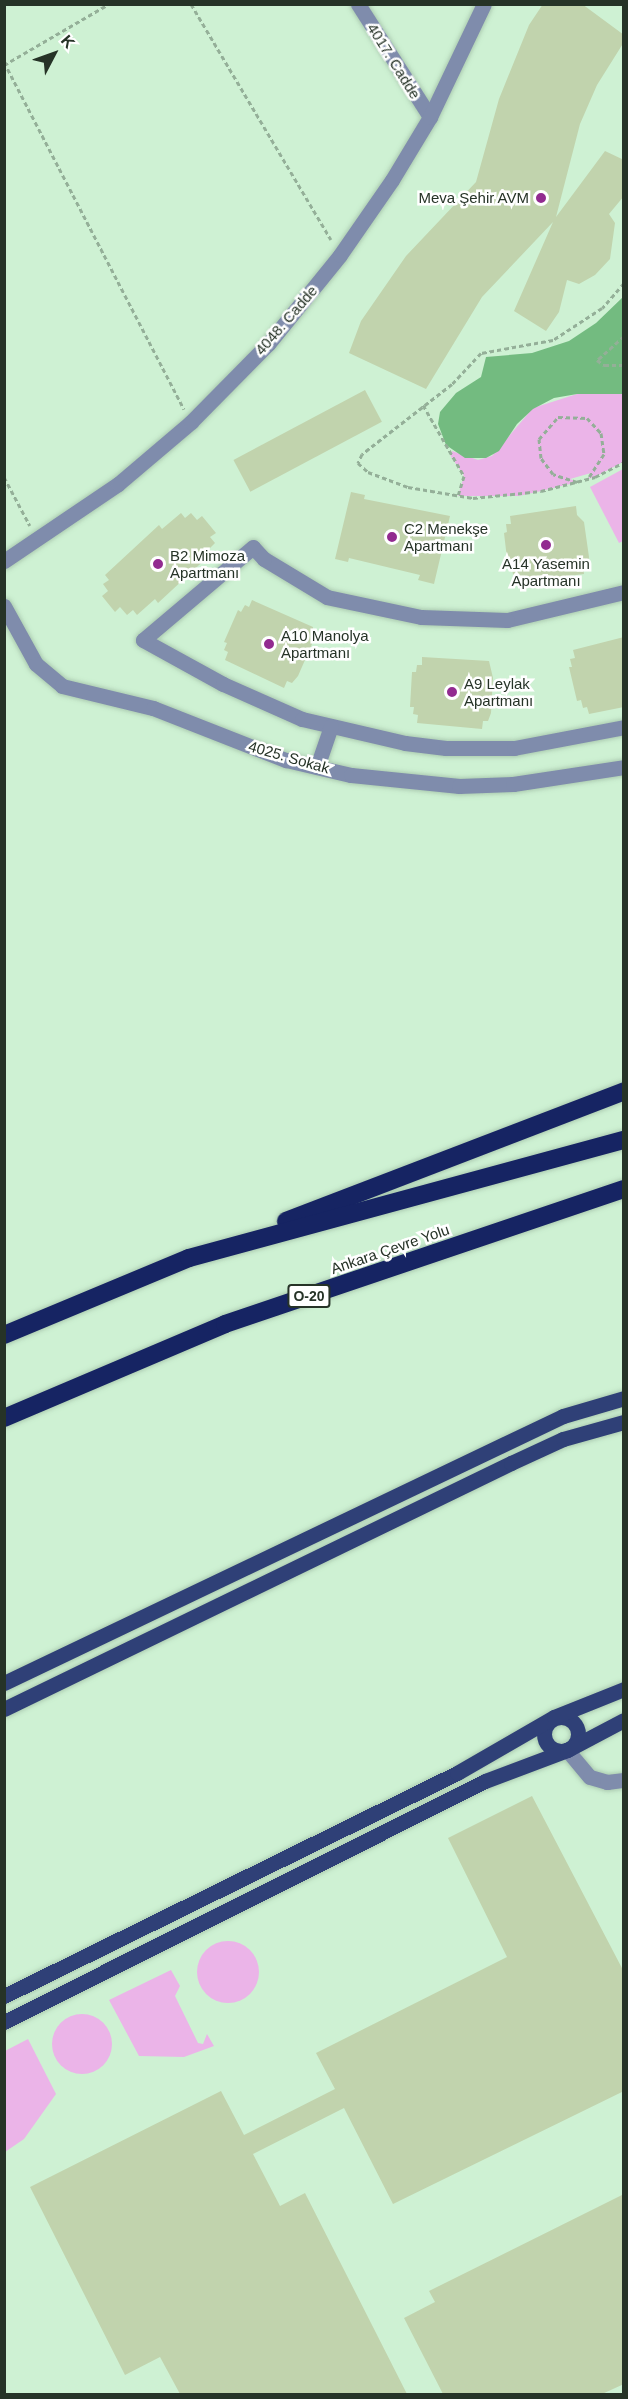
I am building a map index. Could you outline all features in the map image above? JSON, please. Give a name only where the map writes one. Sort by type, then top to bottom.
[{"type":"highway","points":[[4,1335],[189,1258],[624,1091]]},
{"type":"highway","points":[[189,1258],[624,1140]]},
{"type":"highway","name":"Ankara Çevre Yolu","points":[[4,1418],[225,1324],[622,1190]]},
{"type":"main road","points":[[4,1683],[563,1416],[624,1398]]},
{"type":"main road","points":[[4,1709],[563,1439],[624,1422]]},
{"type":"main road","points":[[4,1996],[457,1773],[554,1718],[624,1689]]},
{"type":"main road","points":[[554,1718],[570,1719],[577,1727],[578,1738],[567,1750],[557,1751],[544,1740],[546,1724],[554,1718]]},
{"type":"main road","points":[[4,2022],[485,1781],[567,1750],[624,1720]]},
{"type":"street","name":"4017. Cadde","points":[[358,4],[430,117]]},
{"type":"street","name":"4048. Cadde","points":[[4,561],[35,538],[44,538],[118,484],[191,422],[268,344],[340,255],[430,117],[484,4]]},
{"type":"street","points":[[624,592],[507,621],[421,616],[327,597],[264,559],[253,547],[143,640],[223,684],[302,719],[436,747],[514,748],[624,728]]},
{"type":"street","name":"4025. Sokak","points":[[4,606],[36,664],[62,686],[153,708],[286,760],[362,776],[459,786],[513,784],[624,767]]},
{"type":"street","points":[[317,767],[331,726]]},
{"type":"street","points":[[567,1750],[590,1777],[607,1782],[623,1779]]},
{"type":"path","points":[[109,4],[5,63],[191,422]]},
{"type":"path","points":[[191,4],[340,255]]},
{"type":"path","points":[[624,283],[602,308],[553,340],[481,353],[452,384],[362,454],[358,463],[387,480],[458,496],[519,496],[588,479],[624,462]]},
{"type":"path","points":[[624,336],[597,360],[604,365],[624,365]]},
{"type":"path","points":[[423,405],[464,476],[458,496]]},
{"type":"path","points":[[578,482],[553,474],[541,458],[539,439],[558,417],[567,414],[587,418],[601,433],[604,454],[588,479]]},
{"type":"path","points":[[4,477],[35,538]]},
{"type":"shaded area","points":[[623,297],[623,394],[577,394],[554,398],[533,409],[517,424],[499,451],[486,458],[465,458],[446,445],[438,424],[440,412],[456,393],[481,377],[486,357],[532,353],[569,341],[596,323]]},
{"type":"shaded area","points":[[577,394],[623,394],[623,462],[595,477],[588,479],[591,473],[570,479],[578,482],[519,496],[458,496],[464,476],[450,455],[452,451],[478,460],[492,456],[533,408]]},
{"type":"shaded area","points":[[623,469],[623,541],[619,543],[590,487]]},
{"type":"shaded area","points":[[222,1941],[234,1941],[250,1950],[257,1960],[259,1972],[257,1984],[250,1994],[234,2003],[222,2003],[211,1998],[202,1989],[197,1978],[197,1966],[202,1955],[211,1946]]},
{"type":"shaded area","points":[[171,1970],[180,1986],[175,1996],[198,2043],[203,2044],[207,2034],[214,2046],[184,2057],[139,2056],[109,2000]]},
{"type":"shaded area","points":[[82,2014],[99,2019],[107,2027],[112,2044],[107,2061],[99,2069],[82,2074],[65,2069],[57,2061],[52,2044],[57,2027],[65,2019]]},
{"type":"shaded area","points":[[28,2039],[56,2094],[24,2139],[5,2152],[5,2051]]},
{"type":"building","name":"Meva Şehir AVM","points":[[543,4],[582,4],[624,35],[624,42],[597,85],[580,124],[556,217],[605,151],[624,160],[624,196],[609,214],[615,223],[610,259],[595,275],[579,284],[567,280],[559,312],[546,331],[514,311],[553,222],[482,297],[426,389],[349,353],[361,321],[406,256],[476,182],[499,99],[529,25]]},
{"type":"building","points":[[365,390],[382,422],[250,492],[233,460]]},
{"type":"building","name":"C2 Menekşe Apartmanı","points":[[351,492],[365,495],[364,499],[450,516],[434,584],[418,580],[420,575],[349,558],[348,562],[335,559]]},
{"type":"building","name":"A14 Yasemin Apartmanı","points":[[576,506],[577,515],[584,522],[589,557],[588,566],[583,566],[584,574],[519,582],[518,574],[513,575],[512,567],[508,567],[504,533],[507,532],[506,524],[511,524],[510,516]]},
{"type":"building","name":"B2 Mimoza Apartmanı","points":[[181,513],[185,518],[191,513],[197,520],[202,516],[216,533],[210,537],[215,543],[209,549],[212,553],[158,603],[155,599],[137,615],[133,610],[127,615],[120,607],[115,612],[102,596],[108,591],[103,584],[109,580],[105,575],[159,525],[162,529]]},
{"type":"building","name":"A10 Manolya Apartmanı","points":[[252,600],[313,627],[312,644],[298,676],[292,683],[287,681],[284,688],[225,660],[228,652],[224,650],[227,643],[224,642],[238,610],[241,612],[245,605],[249,607]]},
{"type":"building","points":[[624,637],[624,707],[589,714],[587,707],[583,708],[581,700],[577,701],[569,667],[572,667],[570,659],[575,658],[573,650]]},
{"type":"building","name":"A9 Leylak Apartmanı","points":[[422,657],[489,661],[493,678],[491,713],[488,721],[483,721],[482,729],[417,723],[418,715],[413,714],[414,707],[410,707],[412,672],[416,672],[417,665],[422,665]]},
{"type":"building","points":[[532,1796],[624,1972],[624,2091],[393,2204],[344,2108],[253,2154],[280,2206],[305,2193],[407,2394],[180,2394],[160,2357],[125,2375],[30,2187],[221,2091],[244,2135],[335,2089],[316,2053],[507,1957],[448,1838]]},
{"type":"building","points":[[624,2194],[624,2384],[602,2394],[443,2394],[404,2318],[435,2302],[429,2291]]},
{"type":"place","name":"Meva Şehir AVM","points":[[541,198]]},
{"type":"place","name":"C2 Menekşe Apartmanı","points":[[392,537]]},
{"type":"place","name":"A14 Yasemin Apartmanı","points":[[546,545]]},
{"type":"place","name":"B2 Mimoza Apartmanı","points":[[158,564]]},
{"type":"place","name":"A10 Manolya Apartmanı","points":[[269,644]]},
{"type":"place","name":"A9 Leylak Apartmanı","points":[[452,692]]}]
